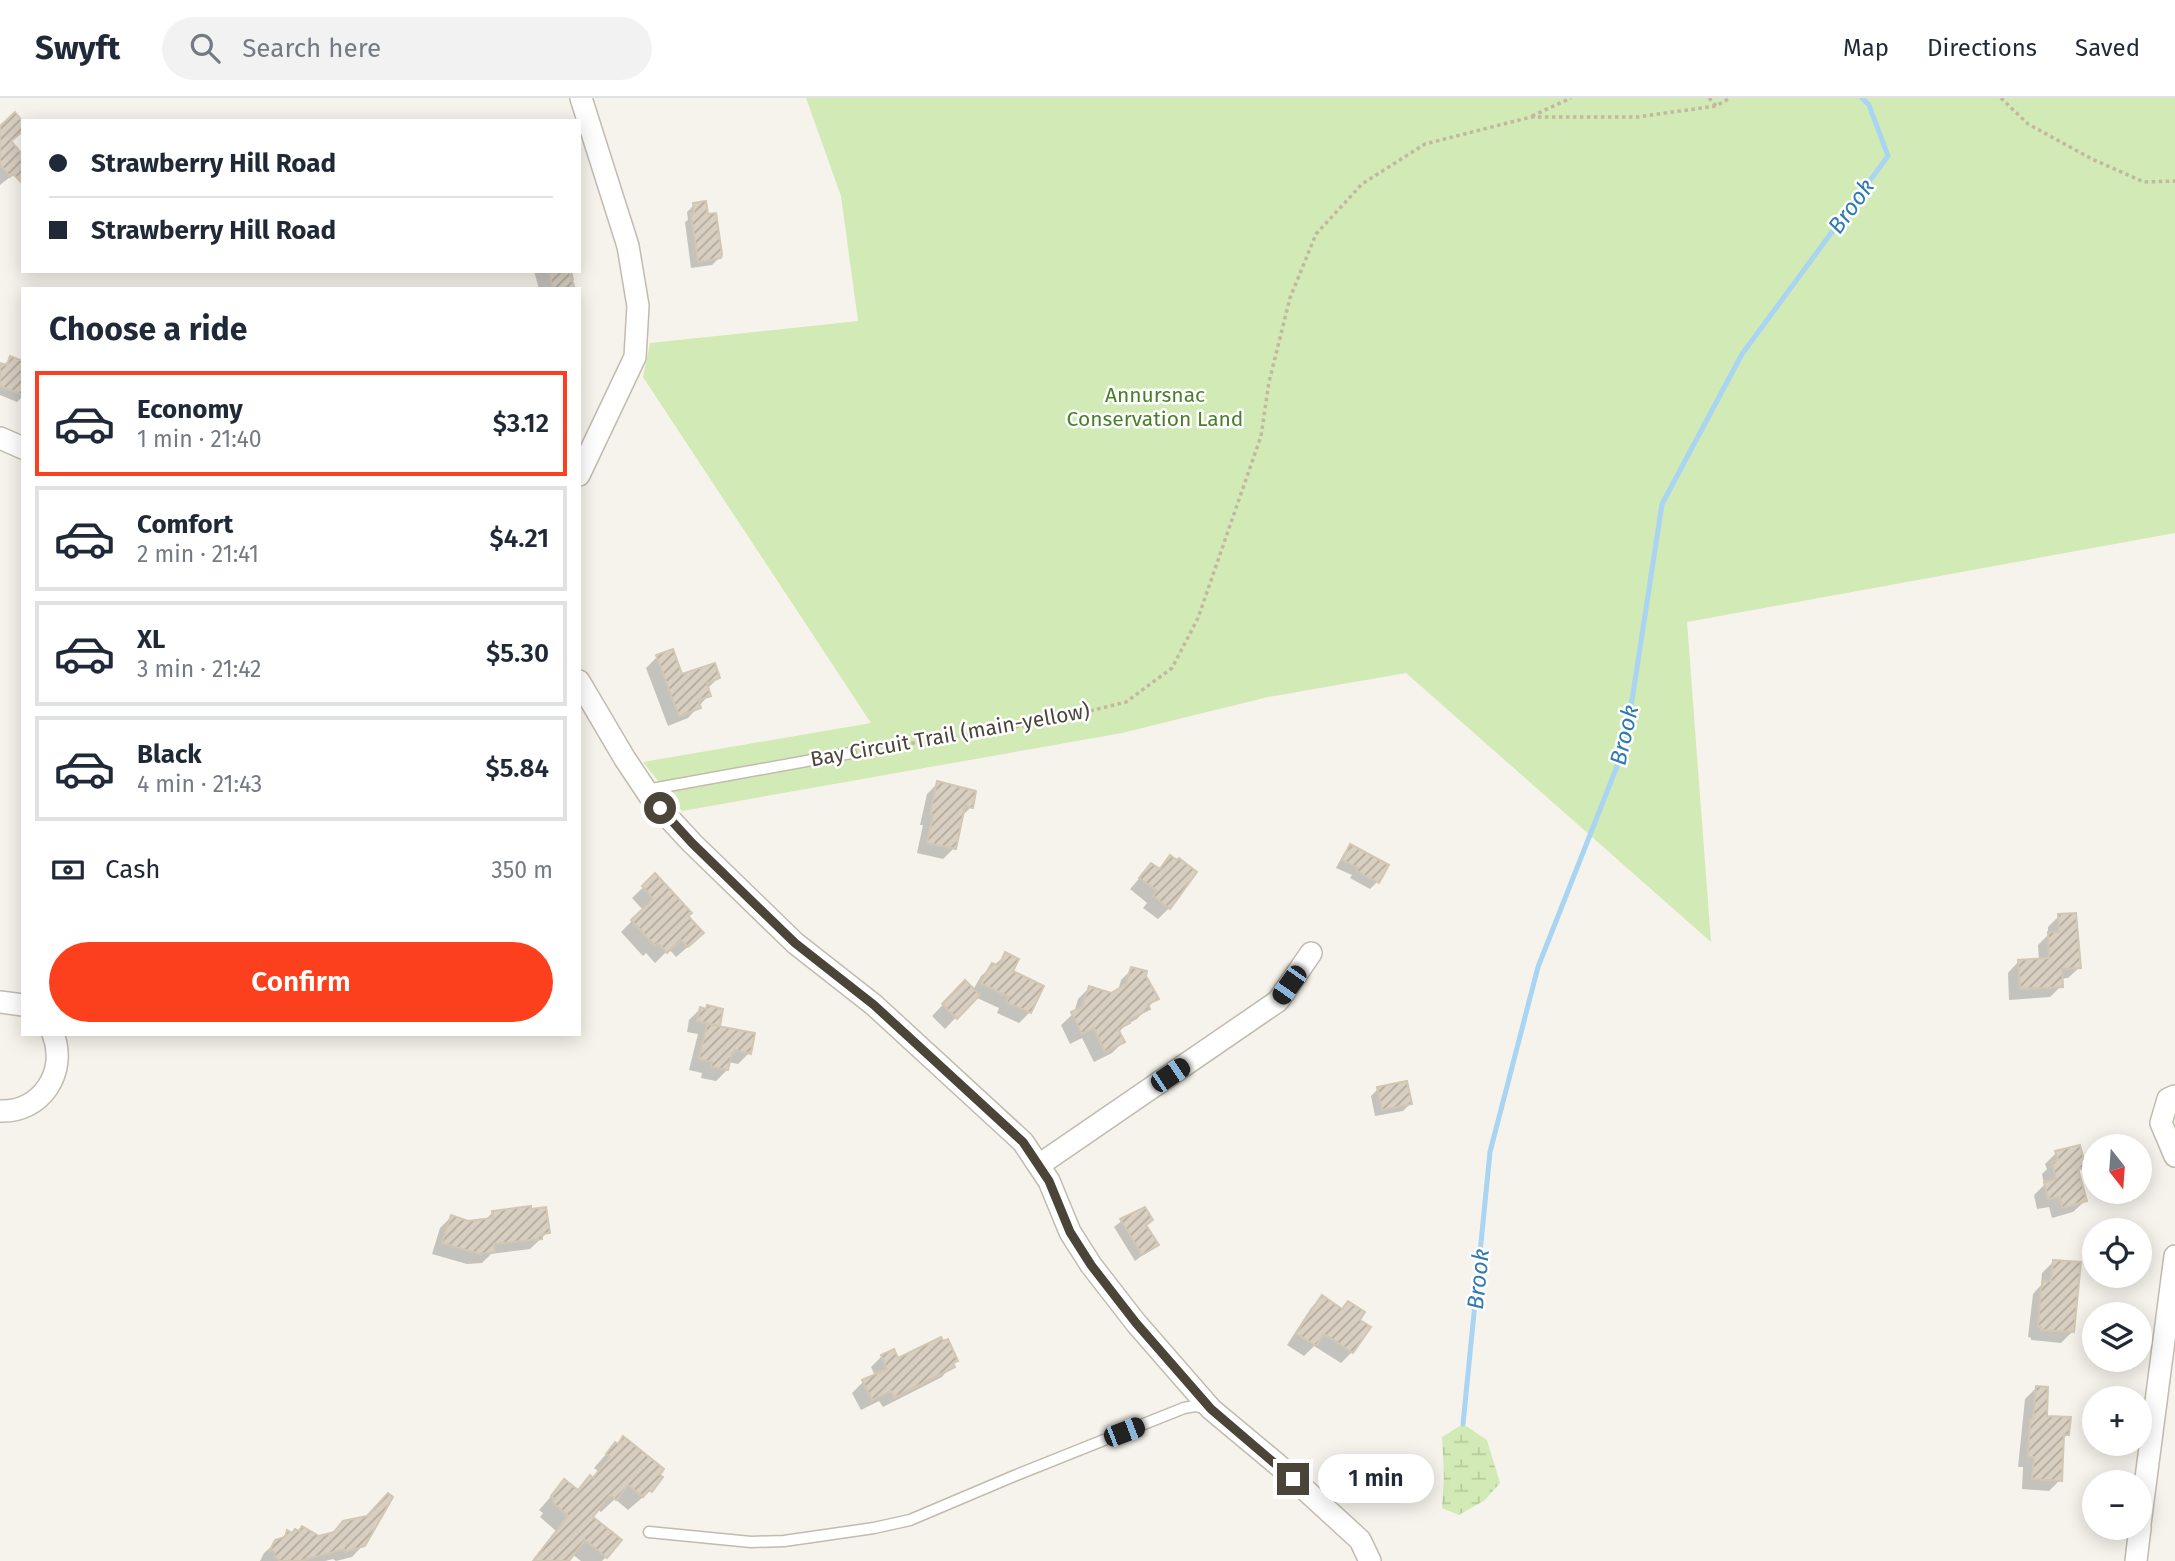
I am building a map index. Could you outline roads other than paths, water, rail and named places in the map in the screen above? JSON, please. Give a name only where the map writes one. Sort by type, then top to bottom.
[{"type":"street","points":[[581,98],[628,246],[638,306],[635,357],[581,471]]},
{"type":"street","points":[[0,438],[21,447]]},
{"type":"street","points":[[581,684],[625,760],[646,790],[692,843],[795,943],[874,1005],[1023,1142],[1049,1181],[1070,1232],[1091,1265],[1136,1323],[1211,1409],[1277,1464],[1360,1540],[1370,1561]]},
{"type":"street","points":[[1039,1165],[1278,1001],[1311,953]]},
{"type":"street","points":[[0,1002],[21,1005]]},
{"type":"street","points":[[0,1111],[27,1106],[49,1086],[57,1068],[58,1058],[53,1036]]},
{"type":"street","points":[[2175,1096],[2168,1100],[2161,1123],[2171,1152],[2175,1156]]},
{"type":"street","points":[[2147,1470],[2175,1256]]},
{"type":"street","points":[[2136,1561],[2138,1540]]},
{"type":"lane","name":"Bay Circuit Trail (main-yellow)","points":[[646,790],[851,752]]},
{"type":"lane","points":[[649,1532],[751,1542],[785,1541],[910,1521],[1184,1408],[1195,1406],[1211,1409]]},
{"type":"waterway","name":"Brook","points":[[1463,1424],[1490,1152],[1538,967],[1625,746],[1662,504],[1742,354],[1888,156],[1869,105],[1862,98]]},
{"type":"park label","name":"Annursnac Conservation Land","points":[[1155,407]]}]
